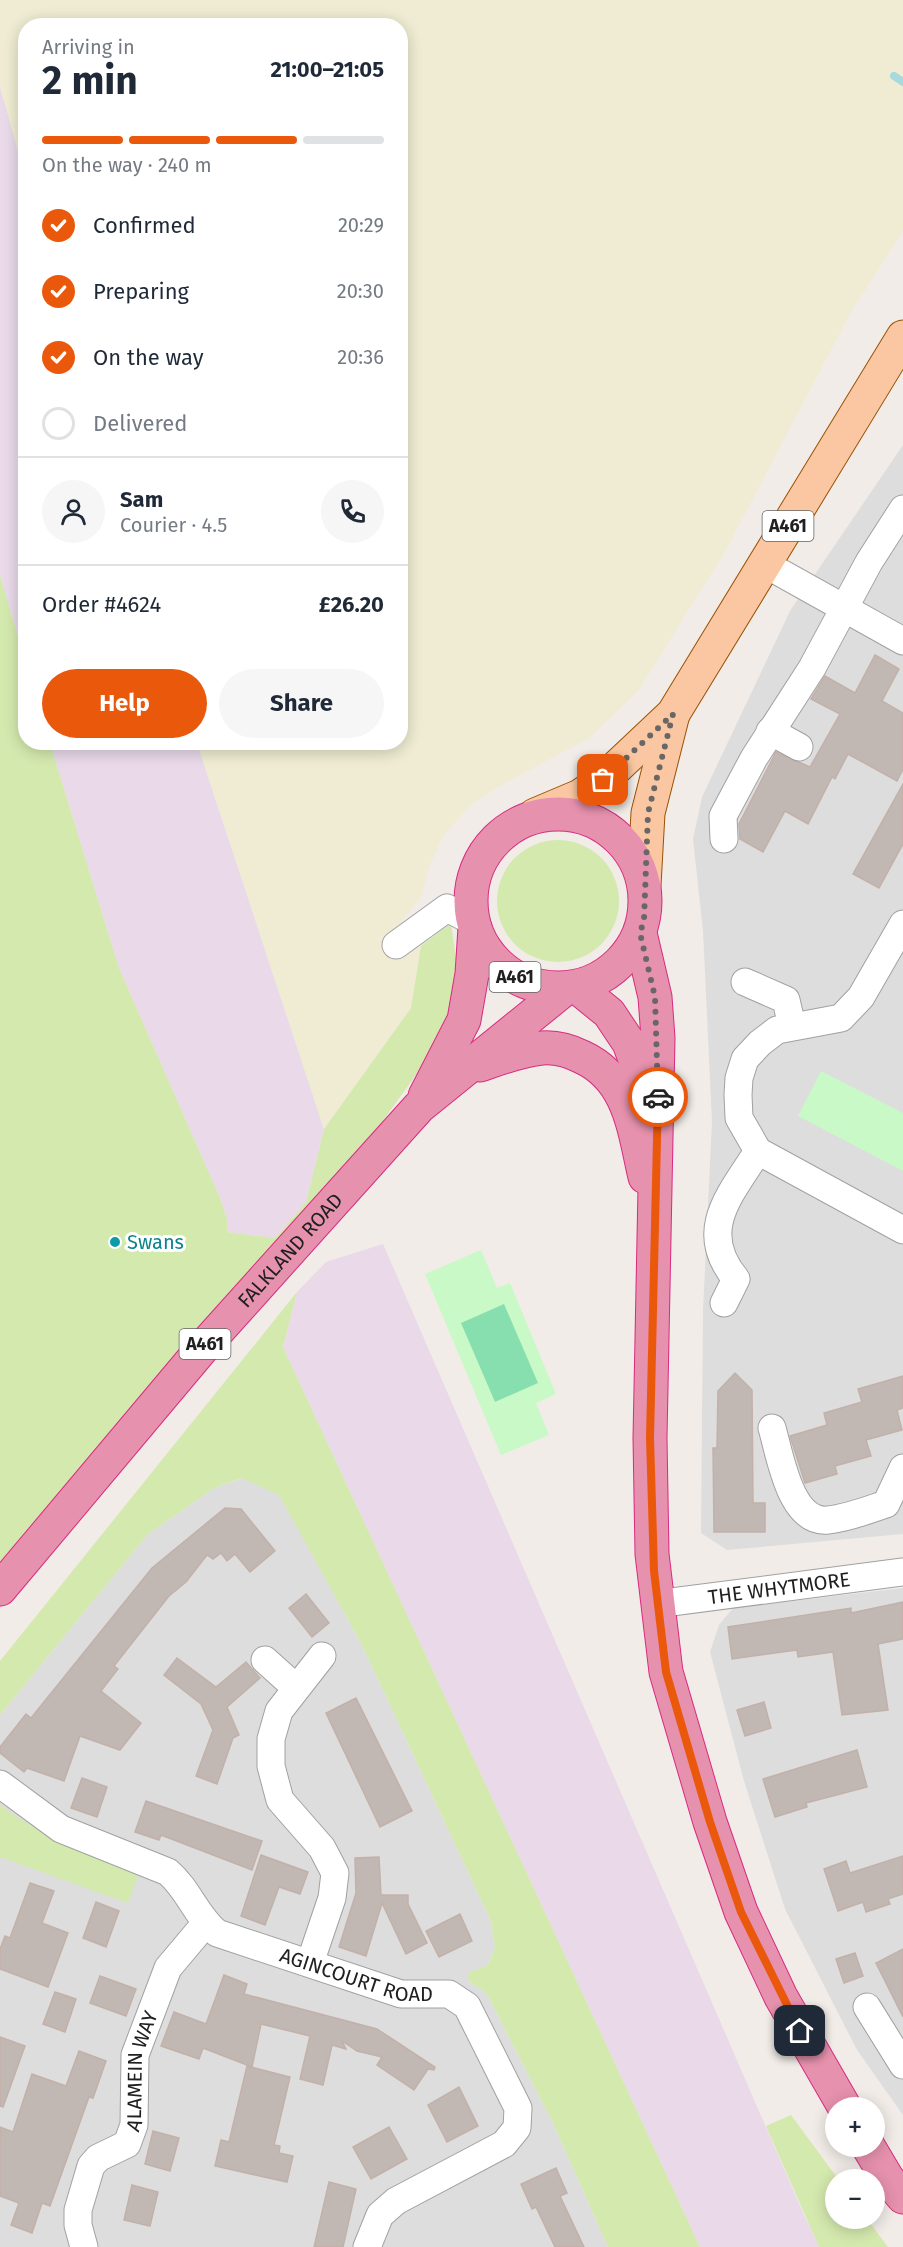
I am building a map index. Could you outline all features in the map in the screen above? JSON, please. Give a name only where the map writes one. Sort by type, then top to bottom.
[{"type":"highway","name":"A461","points":[[536,815],[578,815],[609,829],[630,850],[644,885],[644,920],[640,933],[625,958],[604,976],[572,987],[539,987],[510,975],[483,947],[474,924],[470,902],[472,879],[479,861],[495,839],[506,830],[536,815]]},
{"type":"highway","name":"FALKLAND ROAD","points":[[419,1107],[464,1020],[472,974],[474,924]]},
{"type":"highway","name":"A461","points":[[640,933],[655,997],[658,1121],[650,1438],[656,1604],[666,1672],[710,1822],[741,1912],[782,1997],[838,2097]]},
{"type":"highway","name":"A461","points":[[572,987],[609,1013],[629,1042],[658,1121]]},
{"type":"highway","name":"FALKLAND ROAD","points":[[0,1589],[195,1356],[419,1107],[572,987]]},
{"type":"highway","points":[[464,1070],[520,1052],[544,1048],[570,1051],[594,1062],[608,1073],[623,1097],[632,1122],[656,1226]]},
{"type":"highway","points":[[875,2157],[887,2178],[903,2197]]},
{"type":"main road","name":"A461","points":[[536,815],[580,796],[603,780],[673,714],[903,337]]},
{"type":"main road","name":"A461","points":[[644,885],[648,813],[673,714]]},
{"type":"street","points":[[724,839],[723,816],[754,758],[812,668],[903,509]]},
{"type":"street","points":[[765,564],[903,641]]},
{"type":"street","points":[[770,731],[799,747]]},
{"type":"street","points":[[396,945],[447,908],[474,924]]},
{"type":"street","points":[[903,924],[861,998],[841,1018],[814,1025],[792,1026],[777,1030],[745,1059],[739,1078],[739,1118],[758,1151],[903,1230]]},
{"type":"street","points":[[745,982],[786,1000],[792,1026]]},
{"type":"street","points":[[724,1303],[736,1279],[722,1262],[716,1244],[719,1220],[733,1190],[758,1151]]},
{"type":"street","points":[[772,1428],[794,1501],[808,1516],[825,1521],[886,1504],[903,1468]]},
{"type":"street","name":"THE WHYTMORE","points":[[656,1604],[903,1572]]},
{"type":"street","points":[[310,1963],[332,1898],[334,1873],[322,1848],[280,1800],[271,1766],[271,1739],[279,1711],[295,1687],[322,1656]]},
{"type":"street","points":[[265,1660],[295,1687]]},
{"type":"street","points":[[0,1784],[61,1829],[168,1872],[182,1884],[205,1924]]},
{"type":"street","name":"AGINCOURT ROAD","points":[[205,1924],[217,1932],[402,1994],[449,1994],[467,2006],[518,2108],[517,2128],[504,2144],[396,2201],[380,2214],[367,2247]]},
{"type":"street","name":"ALAMEIN WAY","points":[[84,2247],[78,2225],[78,2210],[91,2166],[98,2158],[127,2144],[134,2125],[135,2055],[168,1968],[205,1924]]},
{"type":"street","points":[[867,2007],[903,2065]]},
{"type":"shaded area","points":[[0,0],[903,0],[903,231],[851,312],[726,550],[639,690],[589,738],[498,787],[472,804],[443,836],[429,867],[421,897],[387,939],[401,957],[421,946],[411,1008],[324,1129],[199,750],[408,750],[408,18],[18,18],[18,151],[0,87]]},
{"type":"shaded area","points":[[0,87],[18,149],[18,637],[0,575]]},
{"type":"shaded area","points":[[903,445],[903,1534],[727,1550],[701,1533],[703,1311],[712,1122],[703,931],[693,839],[702,797],[790,611]]},
{"type":"shaded area","points":[[52,750],[199,750],[324,1129],[306,1202],[275,1238],[227,1232],[227,1219],[220,1198],[119,968]]},
{"type":"shaded area","points":[[383,1244],[819,2247],[700,2247],[283,1347],[297,1292],[326,1262]]},
{"type":"shaded area","points":[[243,1478],[279,1494],[362,1645],[491,1921],[495,1947],[488,1965],[469,1973],[469,1982],[486,1992],[553,2123],[608,2247],[0,2247],[0,1715],[147,1535],[214,1488]]},
{"type":"shaded area","points":[[903,1588],[903,2115],[857,2050],[785,1909],[744,1781],[710,1652],[719,1625],[733,1608]]},
{"type":"green space","points":[[0,575],[18,637],[18,750],[52,750],[119,968],[220,1198],[227,1219],[227,1232],[275,1238],[306,1202],[324,1129],[411,1008],[421,946],[451,923],[456,960],[456,999],[445,1031],[374,1133],[0,1566]]},
{"type":"green space","points":[[558,840],[581,845],[592,850],[601,858],[609,867],[614,878],[619,901],[614,924],[609,935],[601,944],[592,952],[581,957],[558,962],[535,957],[524,952],[515,944],[507,935],[502,924],[497,901],[502,878],[507,867],[515,858],[524,850],[535,845]]},
{"type":"green space","points":[[821,1071],[903,1113],[903,1171],[798,1116]]},
{"type":"green space","points":[[481,1250],[497,1288],[510,1283],[556,1394],[536,1403],[549,1435],[501,1455],[425,1274]]},
{"type":"green space","points":[[297,1292],[283,1347],[700,2247],[608,2247],[553,2123],[486,1992],[469,1982],[468,1973],[488,1965],[495,1947],[491,1921],[362,1645],[279,1495],[242,1478],[214,1488],[147,1535],[0,1715],[0,1661]]},
{"type":"green space","points":[[504,1304],[538,1383],[495,1402],[461,1323]]},
{"type":"green space","points":[[0,1805],[49,1834],[140,1870],[128,1903],[0,1857]]},
{"type":"green space","points":[[791,2115],[831,2169],[825,2169],[825,2229],[874,2229],[888,2247],[819,2247],[766,2126]]},
{"type":"building","points":[[875,655],[899,669],[882,701],[903,713],[903,769],[897,781],[848,754],[835,779],[832,777],[808,824],[785,811],[763,852],[740,839],[739,824],[776,752],[810,767],[840,714],[811,699],[825,676],[855,693]]},
{"type":"building","points":[[903,784],[903,844],[879,888],[853,874]]},
{"type":"building","points":[[735,1373],[752,1390],[753,1503],[765,1503],[765,1532],[714,1532],[713,1448],[717,1448],[718,1391]]},
{"type":"building","points":[[903,1376],[903,1408],[897,1410],[902,1430],[866,1440],[871,1456],[835,1466],[837,1474],[805,1483],[790,1436],[827,1425],[824,1413],[862,1402],[858,1389]]},
{"type":"building","points":[[225,1508],[241,1509],[275,1551],[250,1572],[235,1554],[227,1561],[221,1553],[213,1559],[207,1555],[186,1582],[169,1596],[114,1666],[118,1669],[101,1691],[141,1723],[120,1750],[80,1736],[64,1781],[27,1768],[24,1772],[0,1753],[0,1747],[26,1714],[31,1718],[152,1568]]},
{"type":"building","points":[[306,1594],[329,1623],[312,1637],[289,1608]]},
{"type":"building","points":[[903,1602],[903,1639],[878,1644],[888,1710],[842,1715],[833,1652],[798,1657],[797,1650],[732,1659],[728,1627],[851,1608],[851,1613]]},
{"type":"building","points":[[177,1658],[216,1687],[246,1662],[260,1678],[227,1707],[239,1735],[233,1738],[217,1784],[196,1776],[213,1730],[201,1704],[164,1675]]},
{"type":"building","points":[[356,1698],[412,1811],[380,1827],[326,1713]]},
{"type":"building","points":[[764,1702],[771,1728],[745,1736],[737,1710]]},
{"type":"building","points":[[857,1750],[867,1787],[806,1803],[807,1807],[775,1817],[763,1779]]},
{"type":"building","points":[[82,1778],[107,1787],[97,1817],[71,1808]]},
{"type":"building","points":[[146,1801],[262,1841],[252,1870],[161,1835],[159,1840],[135,1832]]},
{"type":"building","points":[[261,1855],[308,1872],[300,1894],[279,1887],[265,1925],[241,1916]]},
{"type":"building","points":[[903,1856],[903,1894],[888,1899],[890,1904],[866,1912],[863,1902],[838,1911],[824,1869],[846,1861],[850,1873]]},
{"type":"building","points":[[379,1857],[381,1895],[408,1895],[408,1904],[427,1943],[406,1954],[382,1903],[366,1956],[339,1947],[356,1893],[355,1858]]},
{"type":"building","points":[[30,1883],[54,1891],[42,1923],[68,1933],[48,1987],[0,1969],[0,1949],[5,1936],[10,1938]]},
{"type":"building","points":[[96,1902],[119,1911],[106,1947],[83,1938]]},
{"type":"building","points":[[460,1914],[472,1941],[439,1957],[426,1931]]},
{"type":"building","points":[[903,1949],[903,2017],[876,1963]]},
{"type":"building","points":[[855,1953],[863,1976],[844,1983],[836,1959]]},
{"type":"building","points":[[224,1975],[247,1984],[244,1994],[377,2029],[435,2067],[434,2070],[428,2069],[414,2090],[377,2065],[382,2057],[357,2051],[342,2041],[346,2049],[332,2045],[323,2085],[300,2079],[310,2036],[261,2024],[252,2067],[203,2048],[199,2059],[161,2046],[174,2012],[206,2024]]},
{"type":"building","points":[[100,1976],[136,1989],[126,2016],[90,2003]]},
{"type":"building","points":[[55,1992],[76,1999],[65,2032],[43,2024]]},
{"type":"building","points":[[0,2037],[25,2046],[3,2107],[0,2106]]},
{"type":"building","points":[[79,2051],[106,2061],[93,2098],[89,2097],[50,2206],[42,2203],[32,2233],[11,2225],[19,2203],[0,2196],[0,2127],[13,2132],[32,2074],[66,2086]]},
{"type":"building","points":[[247,2066],[290,2077],[274,2145],[280,2146],[279,2153],[293,2156],[287,2182],[215,2166],[221,2140],[229,2142]]},
{"type":"building","points":[[459,2087],[478,2126],[447,2142],[428,2105]]},
{"type":"building","points":[[389,2127],[407,2159],[371,2179],[353,2147]]},
{"type":"building","points":[[153,2131],[179,2138],[170,2171],[145,2164]]},
{"type":"building","points":[[556,2168],[567,2193],[560,2196],[584,2247],[555,2247],[536,2207],[532,2209],[521,2184]]},
{"type":"building","points":[[329,2182],[356,2189],[343,2247],[314,2247]]},
{"type":"building","points":[[132,2185],[158,2192],[150,2226],[124,2220]]},
{"type":"waterway","points":[[894,76],[903,82]]},
{"type":"way so far","points":[[603,780],[673,714],[648,813],[645,842],[644,920],[640,933],[655,997],[658,1097]]},
{"type":"place","name":"Swans","points":[[115,1242]]},
{"type":"route","points":[[658,1097],[650,1438],[652,1554],[656,1604],[666,1672],[710,1822],[741,1912],[800,2031]]}]
